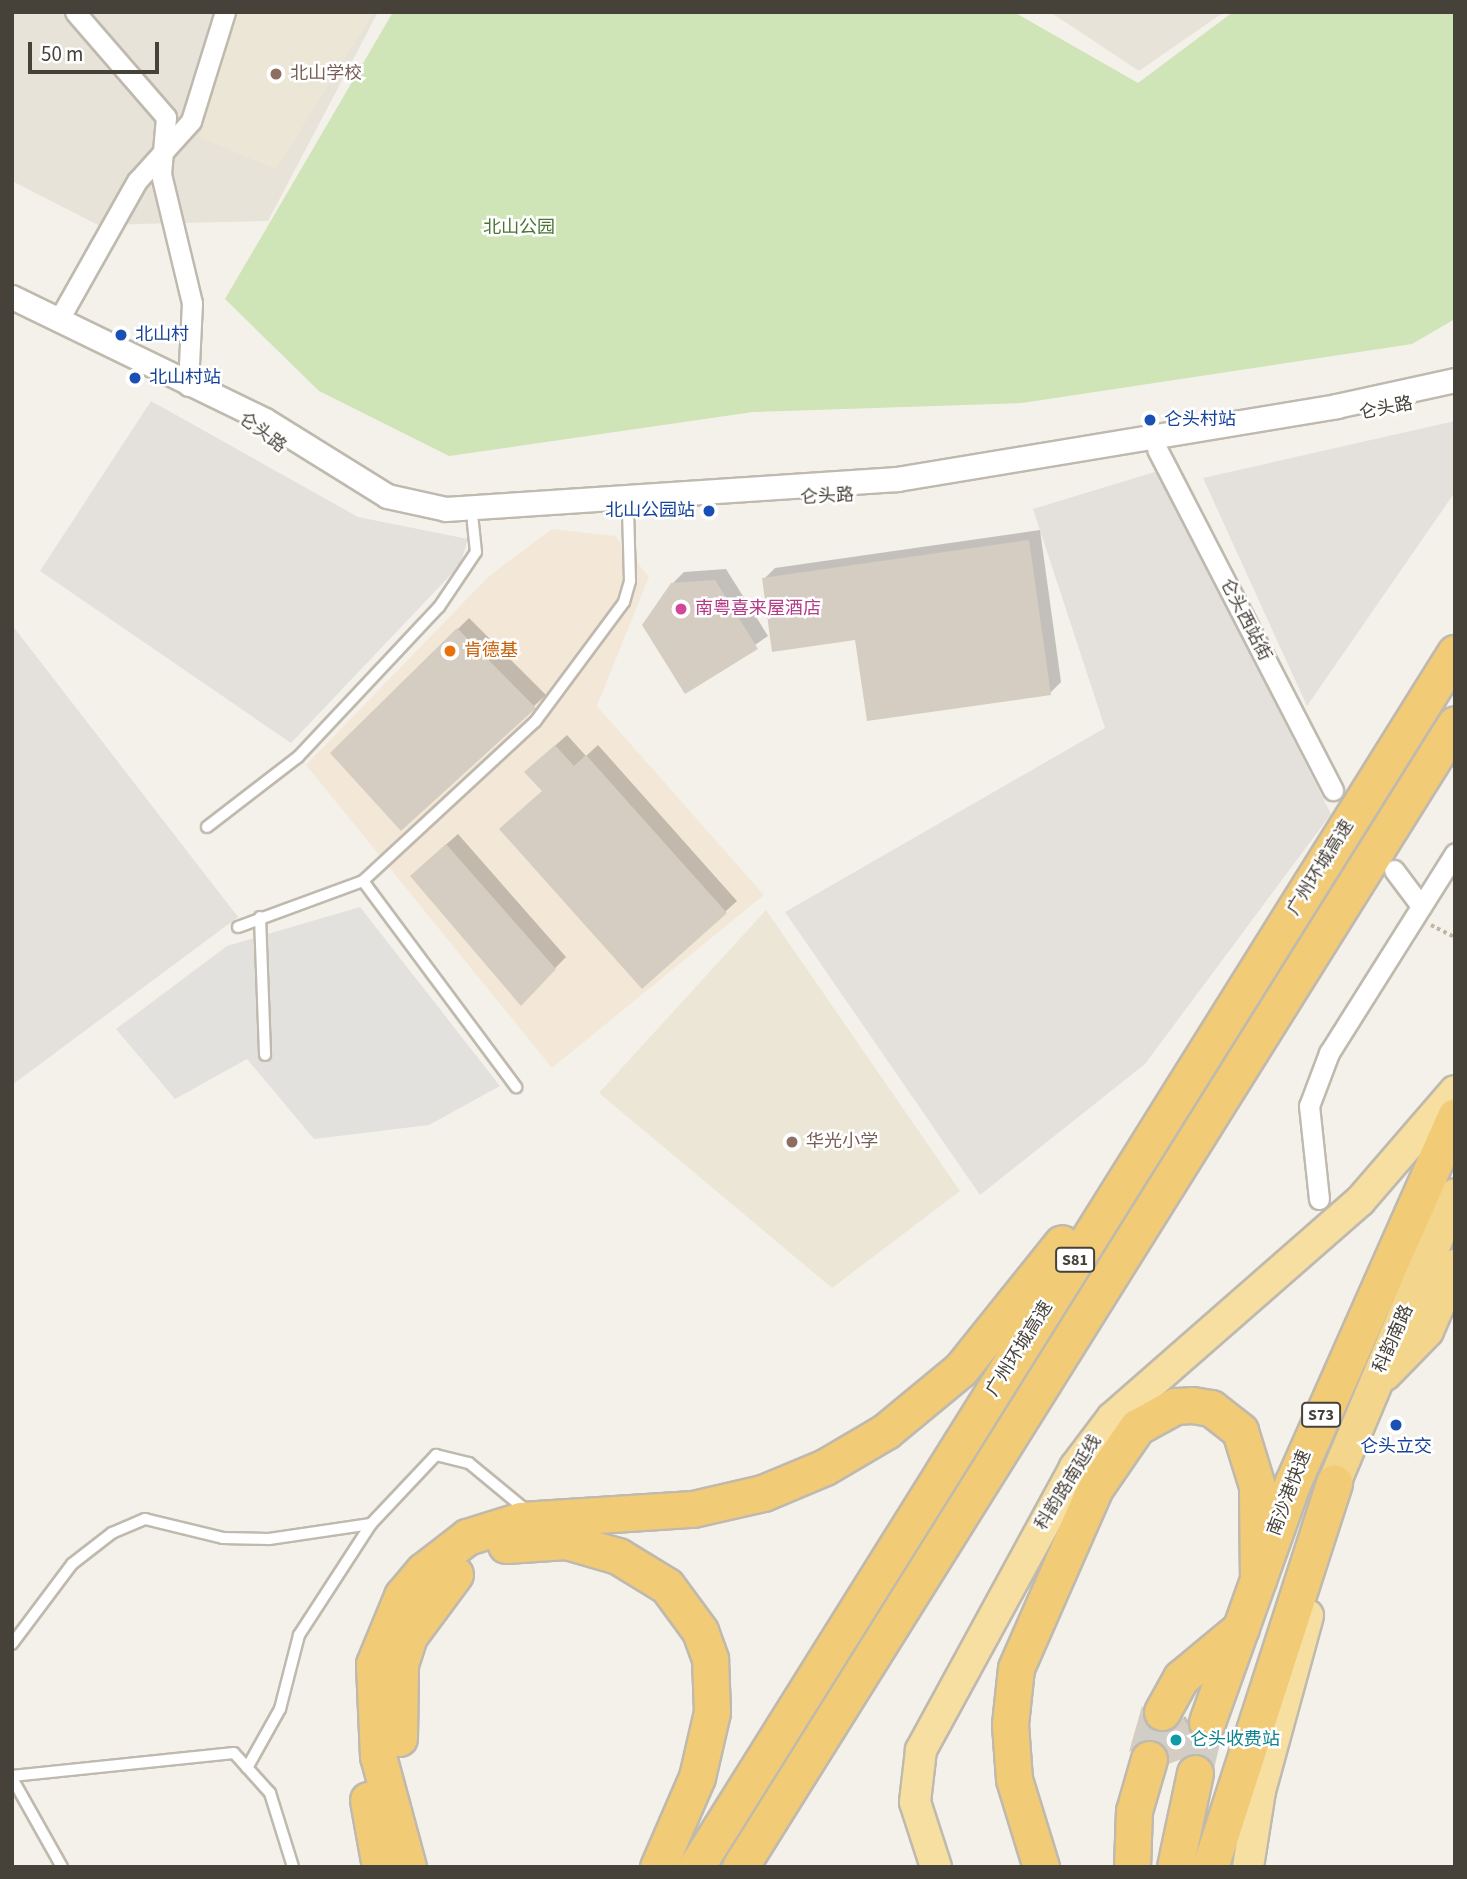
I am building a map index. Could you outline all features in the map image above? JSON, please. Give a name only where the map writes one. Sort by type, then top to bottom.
[{"type":"highway","name":"广州环城高速","points":[[696,1867],[1455,653]]},
{"type":"highway","name":"S81","points":[[740,1867],[1455,724]]},
{"type":"highway","points":[[404,1859],[378,1756],[374,1664],[402,1596],[443,1553],[467,1537],[536,1518],[728,1503],[794,1481],[886,1431],[983,1345],[1213,1038]]},
{"type":"highway","name":"南沙港快速","points":[[1208,1722],[1258,1580],[1352,1340],[1455,1116]]},
{"type":"highway","name":"科韵南路","points":[[1334,1483],[1455,1195]]},
{"type":"highway","points":[[769,1867],[1130,1242]]},
{"type":"highway","points":[[1376,1381],[1417,1345],[1455,1266]]},
{"type":"highway","points":[[1041,1867],[1014,1779],[1010,1724],[1016,1668],[1095,1488],[1137,1427],[1175,1406],[1192,1405],[1211,1408],[1240,1431],[1257,1486],[1258,1580]]},
{"type":"highway","points":[[1210,1867],[1334,1483]]},
{"type":"highway","points":[[404,1859],[397,1723],[400,1664],[409,1636],[424,1608],[471,1560],[502,1546],[566,1541],[618,1556],[667,1586],[686,1606],[710,1659],[707,1743],[658,1867]]},
{"type":"highway","points":[[1162,1712],[1181,1678],[1241,1628]]},
{"type":"highway","points":[[1132,1867],[1134,1811],[1149,1759]]},
{"type":"highway","points":[[1175,1867],[1195,1773]]},
{"type":"main road","name":"科韵路南延线","points":[[936,1867],[915,1802],[921,1751],[1075,1467],[1129,1401],[1360,1200],[1455,1091]]},
{"type":"main road","points":[[1248,1867],[1260,1791],[1313,1598],[1334,1483]]},
{"type":"street","points":[[75,12],[166,117],[162,159],[192,303],[188,386]]},
{"type":"street","points":[[58,321],[137,181],[162,159],[191,121],[225,12]]},
{"type":"street","name":"仑头路","points":[[12,297],[188,386],[265,420],[387,496],[446,509],[897,479],[1336,406],[1455,380]]},
{"type":"street","name":"仑头路","points":[[223,403],[304,464],[367,500],[404,513],[473,521],[907,491],[1455,395]]},
{"type":"street","name":"仑头西站街","points":[[1157,449],[1333,790]]},
{"type":"street","points":[[1319,1199],[1309,1106],[1329,1053],[1455,853]]},
{"type":"street","points":[[1394,870],[1417,911]]},
{"type":"lane","points":[[238,927],[363,881],[535,722],[624,603],[630,582],[628,510]]},
{"type":"lane","points":[[207,827],[298,757],[439,607],[476,552],[473,521]]},
{"type":"lane","points":[[363,881],[516,1087]]},
{"type":"lane","points":[[260,917],[265,1055]]},
{"type":"lane","points":[[247,1768],[280,1709],[299,1635],[371,1524],[436,1455],[469,1463],[536,1518]]},
{"type":"lane","points":[[12,1644],[39,1600],[72,1564],[113,1533],[145,1519],[223,1538],[269,1539],[371,1524]]},
{"type":"lane","points":[[62,1867],[12,1777],[234,1753],[270,1793],[293,1867]]},
{"type":"path","points":[[1417,911],[1455,937]]},
{"type":"shaded area","points":[[12,12],[378,12],[268,221],[98,225],[12,181]]},
{"type":"shaded area","name":"北山学校","points":[[236,12],[374,12],[276,169],[199,137]]},
{"type":"shaded area","points":[[1050,12],[1224,12],[1139,71]]},
{"type":"shaded area","points":[[151,401],[358,517],[468,539],[460,565],[291,743],[40,571]]},
{"type":"shaded area","points":[[1455,421],[1455,492],[1307,706],[1203,478]]},
{"type":"shaded area","points":[[1158,471],[1331,814],[1145,1064],[980,1195],[785,912],[1105,728],[1033,509]]},
{"type":"shaded area","points":[[552,529],[615,536],[649,577],[597,706],[764,895],[552,1068],[306,765],[489,576]]},
{"type":"shaded area","points":[[12,625],[238,917],[12,1085]]},
{"type":"shaded area","points":[[360,907],[500,1086],[429,1125],[314,1139],[247,1059],[175,1099],[116,1029],[227,946]]},
{"type":"shaded area","name":"华光小学","points":[[766,910],[960,1191],[832,1288],[599,1093]]},
{"type":"green space","name":"北山公园","points":[[393,12],[1014,12],[1138,83],[1233,12],[1455,12],[1455,319],[1412,344],[1022,403],[753,412],[449,456],[319,391],[225,299]]},
{"type":"building","points":[[1029,540],[1051,695],[867,721],[855,640],[772,652],[762,578]]},
{"type":"building","points":[[715,580],[758,649],[685,694],[642,625],[671,583]]},
{"type":"building","points":[[457,628],[536,708],[401,831],[330,753]]},
{"type":"building","points":[[555,745],[574,766],[586,755],[727,913],[642,989],[499,829],[542,791],[524,772]]},
{"type":"building","points":[[446,844],[556,969],[521,1006],[410,876]]},
{"type":"building","points":[[1142,1706],[1153,1730],[1172,1730],[1182,1717],[1200,1741],[1220,1737],[1212,1764],[1199,1753],[1168,1764],[1164,1746],[1154,1740],[1129,1752]]},
{"type":"tunnel","points":[[1149,1759],[1162,1712]]},
{"type":"tunnel","points":[[1195,1773],[1207,1722]]},
{"type":"place","name":"北山学校","points":[[276,74]]},
{"type":"place","name":"北山村","points":[[121,335]]},
{"type":"place","name":"北山村站","points":[[135,378]]},
{"type":"place","name":"仑头村站","points":[[1150,420]]},
{"type":"place","name":"北山公园站","points":[[709,511]]},
{"type":"place","name":"南粤喜来屋酒店","points":[[681,609]]},
{"type":"place","name":"肯德基","points":[[450,651]]},
{"type":"place","name":"华光小学","points":[[792,1142]]},
{"type":"place","name":"仑头立交","points":[[1396,1425]]},
{"type":"place","name":"仑头收费站","points":[[1176,1740]]}]
